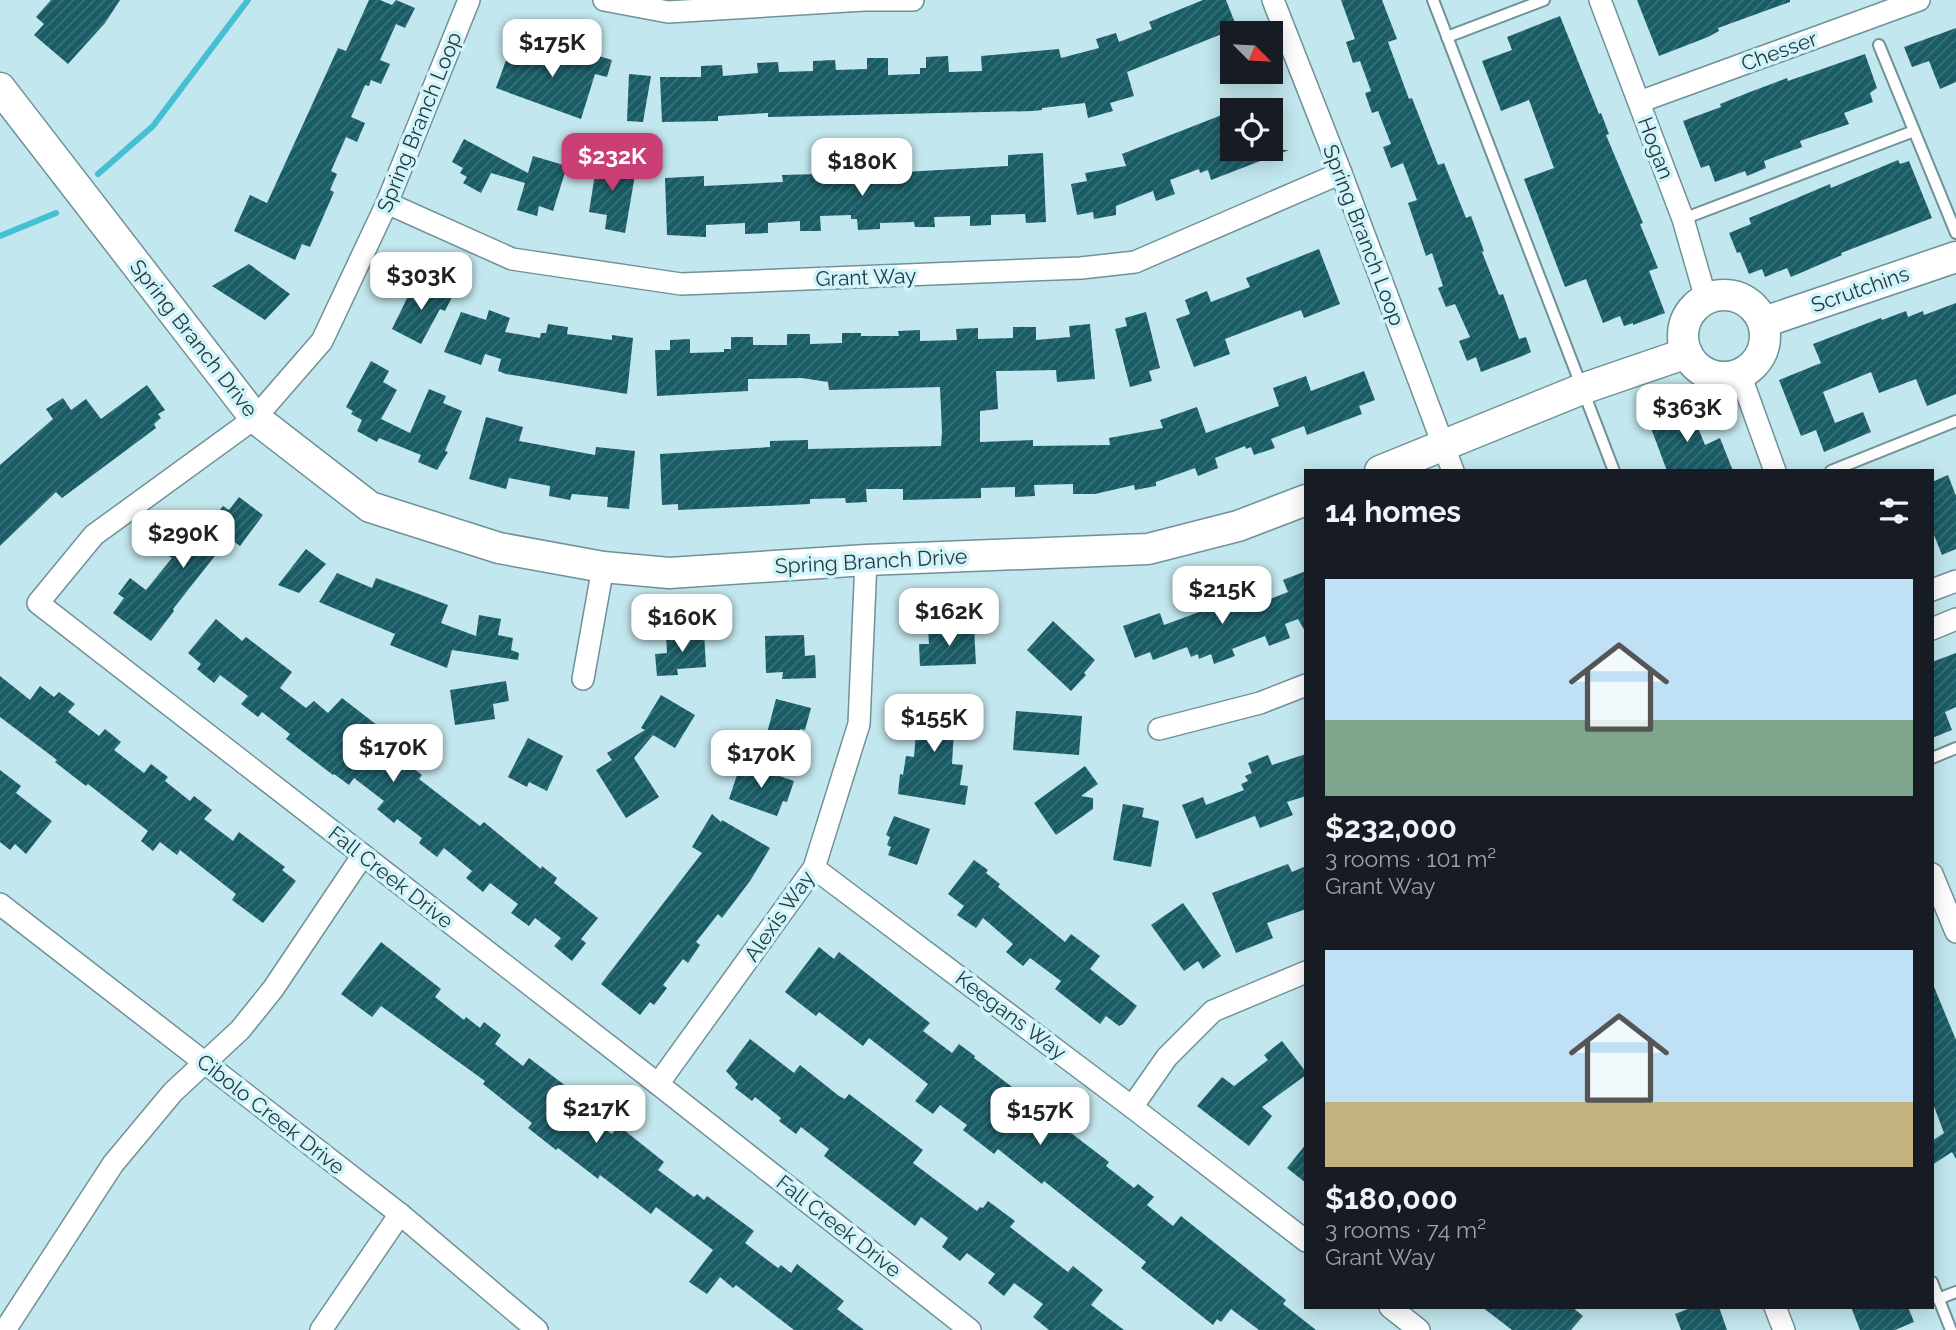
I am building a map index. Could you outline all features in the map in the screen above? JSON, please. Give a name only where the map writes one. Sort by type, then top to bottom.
[{"type":"street","name":"Spring Branch Loop","points":[[255,418],[322,341],[387,202],[469,0]]},
{"type":"street","points":[[604,0],[668,12],[864,0],[913,0]]},
{"type":"street","name":"Spring Branch Loop","points":[[1273,0],[1448,458]]},
{"type":"street","name":"Hogan","points":[[1600,0],[1683,219],[1706,299]]},
{"type":"street","name":"Chesser","points":[[1639,102],[1919,0]]},
{"type":"street","name":"Spring Branch Drive","points":[[0,88],[255,418],[370,507],[499,548],[603,567],[669,573],[866,561],[1147,549],[1238,526],[1304,501]]},
{"type":"street","name":"Grant Way","points":[[387,202],[512,259],[681,284],[1081,268],[1135,262],[1341,173]]},
{"type":"street","name":"Scrutchins","points":[[1764,322],[1956,257]]},
{"type":"street","points":[[1733,295],[1746,300],[1757,310],[1764,322],[1766,335],[1759,358],[1751,368],[1740,374],[1728,377],[1703,372],[1687,353],[1684,328],[1688,316],[1706,299],[1733,295]]},
{"type":"street","points":[[1390,469],[1448,458],[1582,389],[1687,353]]},
{"type":"street","points":[[1740,374],[1773,469]]},
{"type":"street","name":"Fall Creek Drive","points":[[255,418],[94,535],[38,603],[970,1330]]},
{"type":"street","name":"Alexis Way","points":[[658,1084],[814,868],[859,724],[866,561]]},
{"type":"street","points":[[583,679],[603,567]]},
{"type":"street","points":[[1934,589],[1956,581]]},
{"type":"street","points":[[1934,628],[1956,619]]},
{"type":"street","points":[[1159,729],[1260,703],[1304,686]]},
{"type":"street","points":[[2,1330],[113,1164],[173,1092],[240,1030],[273,989],[363,855]]},
{"type":"street","name":"Keegans Way","points":[[814,868],[1304,1239]]},
{"type":"street","points":[[1940,887],[1956,932]]},
{"type":"street","name":"Cibolo Creek Drive","points":[[0,904],[400,1214],[537,1330]]},
{"type":"street","points":[[1132,1107],[1167,1057],[1213,1011],[1304,973]]},
{"type":"street","points":[[321,1330],[400,1214]]},
{"type":"street","points":[[1393,1309],[1419,1330]]},
{"type":"street","points":[[1776,1309],[1784,1330]]},
{"type":"lane","points":[[1433,0],[1613,469]]},
{"type":"lane","points":[[1447,37],[1544,0]]},
{"type":"lane","points":[[1879,45],[1956,233]]},
{"type":"lane","points":[[1683,219],[1914,131]]},
{"type":"lane","points":[[1836,469],[1956,421]]},
{"type":"lane","points":[[1934,757],[1956,748]]},
{"type":"lane","points":[[1934,1288],[1951,1330]]},
{"type":"lane","points":[[1938,1299],[1956,1292]]},
{"type":"building","points":[[51,0],[120,0],[105,23],[68,64],[34,35],[44,24],[36,17]]},
{"type":"building","points":[[369,0],[380,0],[392,5],[396,0],[415,8],[405,28],[396,24],[380,60],[390,64],[381,84],[371,80],[369,86],[365,85],[351,117],[365,123],[357,142],[346,137],[331,171],[337,174],[330,190],[334,192],[310,247],[302,244],[295,260],[234,231],[250,195],[267,203],[338,48],[346,51]]},
{"type":"building","points":[[1203,0],[1226,0],[1234,21],[1220,21],[1220,35],[1127,72],[1134,96],[1110,103],[1113,111],[1088,118],[1085,103],[1033,111],[768,117],[768,113],[718,116],[718,121],[662,122],[660,77],[701,77],[701,66],[722,65],[723,76],[758,73],[757,63],[778,62],[779,72],[813,71],[813,61],[835,60],[836,70],[867,69],[867,58],[888,58],[888,75],[920,74],[920,68],[926,68],[926,57],[948,56],[949,72],[982,71],[981,56],[1059,49],[1061,58],[1099,48],[1096,39],[1116,33],[1119,42],[1152,29],[1149,22]]},
{"type":"building","points":[[1341,0],[1382,0],[1397,39],[1388,42],[1409,99],[1412,98],[1438,165],[1444,163],[1466,218],[1471,216],[1484,251],[1482,252],[1499,295],[1503,294],[1519,339],[1526,337],[1531,352],[1481,372],[1476,357],[1467,361],[1459,341],[1470,337],[1455,304],[1446,307],[1438,288],[1443,286],[1432,253],[1426,256],[1408,203],[1417,200],[1403,163],[1391,168],[1383,147],[1391,144],[1378,111],[1372,113],[1365,93],[1371,91],[1360,61],[1353,63],[1346,42],[1355,39]]},
{"type":"building","points":[[1637,0],[1790,2],[1718,28],[1719,31],[1708,37],[1659,56]]},
{"type":"building","points":[[1560,16],[1599,114],[1601,113],[1609,134],[1606,135],[1643,223],[1640,224],[1658,268],[1649,271],[1665,313],[1633,325],[1624,326],[1620,316],[1603,323],[1586,279],[1565,287],[1524,179],[1554,168],[1529,100],[1501,111],[1482,61],[1512,50],[1507,37]]},
{"type":"building","points":[[1956,28],[1956,82],[1940,89],[1929,61],[1912,67],[1904,47]]},
{"type":"building","points":[[533,44],[589,62],[592,54],[612,60],[607,77],[595,74],[581,119],[496,88],[509,52],[515,54],[517,50],[529,54]]},
{"type":"building","points":[[1865,54],[1877,88],[1870,93],[1873,102],[1844,113],[1849,124],[1800,141],[1802,147],[1764,161],[1766,168],[1747,176],[1745,171],[1715,182],[1709,165],[1701,168],[1683,121],[1787,78],[1788,81]]},
{"type":"building","points":[[629,74],[651,76],[643,122],[627,121]]},
{"type":"building","points":[[1220,116],[1220,161],[1260,161],[1211,180],[1208,170],[1200,173],[1199,169],[1170,180],[1175,194],[1156,201],[1153,191],[1116,206],[1116,215],[1094,219],[1093,212],[1077,215],[1071,184],[1087,181],[1085,173],[1126,166],[1122,154]]},
{"type":"building","points":[[464,139],[528,173],[533,156],[567,166],[553,211],[539,206],[537,216],[517,210],[525,183],[491,173],[481,193],[463,183],[467,177],[460,173],[463,168],[452,162]]},
{"type":"building","points":[[1043,153],[1046,222],[1026,223],[1025,214],[991,215],[991,225],[970,226],[970,216],[934,217],[935,227],[915,227],[914,222],[880,223],[880,229],[858,230],[857,219],[851,219],[851,215],[820,216],[821,231],[800,231],[800,221],[768,223],[768,233],[745,234],[745,223],[706,225],[706,237],[667,235],[665,178],[704,176],[704,186],[783,182],[782,175],[818,174],[819,177],[1008,166],[1008,155]]},
{"type":"building","points":[[598,155],[614,157],[613,165],[636,169],[625,233],[605,229],[607,215],[589,212]]},
{"type":"building","points":[[1898,160],[1900,164],[1909,161],[1932,218],[1841,253],[1842,255],[1791,277],[1787,268],[1765,277],[1762,269],[1749,274],[1729,233],[1751,224],[1749,218],[1830,184],[1831,188]]},
{"type":"building","points":[[1319,249],[1340,304],[1304,318],[1301,310],[1225,339],[1230,354],[1194,367],[1176,319],[1190,314],[1185,300],[1207,291],[1211,302],[1250,287],[1246,278]]},
{"type":"building","points":[[249,264],[290,294],[265,320],[212,286]]},
{"type":"building","points":[[434,285],[453,295],[445,311],[440,309],[421,344],[392,329],[413,286],[430,294]]},
{"type":"building","points":[[1956,303],[1956,394],[1927,406],[1916,379],[1879,393],[1871,372],[1823,392],[1835,423],[1863,412],[1871,432],[1824,452],[1816,430],[1801,436],[1779,380],[1821,363],[1813,344],[1881,318],[1882,320],[1906,311],[1908,317],[1923,311],[1924,315]]},
{"type":"building","points":[[489,310],[510,318],[505,332],[540,338],[541,333],[546,333],[548,324],[568,327],[567,334],[612,340],[612,335],[633,338],[627,394],[506,374],[498,371],[501,359],[485,354],[481,365],[444,352],[461,312],[486,320]]},
{"type":"building","points":[[1146,312],[1160,368],[1149,371],[1152,381],[1130,387],[1115,329],[1127,326],[1125,318]]},
{"type":"building","points":[[1090,324],[1095,379],[1057,382],[1056,370],[996,371],[998,409],[980,411],[980,442],[1033,440],[1033,446],[1110,445],[1109,438],[1163,428],[1160,420],[1197,407],[1206,433],[1279,406],[1273,388],[1306,376],[1311,391],[1364,371],[1375,400],[1359,406],[1362,414],[1307,435],[1304,426],[1271,439],[1275,448],[1254,455],[1251,447],[1246,449],[1245,446],[1215,458],[1218,468],[1198,476],[1195,468],[1156,482],[1156,486],[1135,490],[1134,485],[1095,494],[1073,494],[1073,484],[1034,485],[1035,496],[1015,497],[1015,487],[981,488],[981,498],[903,500],[903,489],[866,489],[867,502],[846,503],[845,498],[810,499],[810,504],[678,510],[678,504],[662,505],[660,454],[770,447],[770,441],[808,440],[808,449],[941,446],[942,432],[940,387],[829,390],[828,382],[802,378],[748,379],[748,391],[657,396],[655,350],[670,350],[670,340],[690,339],[690,353],[724,352],[724,349],[731,349],[731,337],[753,337],[753,345],[787,345],[787,334],[810,334],[810,344],[842,343],[842,333],[899,336],[898,331],[920,330],[920,341],[957,340],[956,329],[978,328],[978,339],[1013,338],[1013,327],[1036,327],[1036,340],[1070,337],[1069,326]]},
{"type":"building","points":[[371,361],[389,371],[383,382],[397,390],[381,419],[410,433],[429,389],[446,396],[443,403],[462,411],[445,451],[448,452],[437,470],[418,462],[421,455],[379,438],[377,442],[357,431],[362,420],[351,414],[353,411],[346,407]]},
{"type":"building","points":[[147,385],[165,410],[158,414],[161,418],[154,424],[156,428],[62,498],[56,492],[0,546],[0,465],[53,419],[46,409],[63,398],[71,410],[86,399],[101,419]]},
{"type":"building","points":[[1688,403],[1705,445],[1720,438],[1732,469],[1666,469],[1648,420]]},
{"type":"building","points":[[486,417],[523,427],[519,441],[595,455],[596,447],[635,451],[629,509],[607,507],[608,497],[572,494],[570,500],[549,496],[550,486],[509,478],[506,489],[469,479]]},
{"type":"building","points":[[1948,475],[1956,496],[1956,549],[1942,555],[1934,535],[1934,481]]},
{"type":"building","points":[[239,497],[263,515],[240,546],[229,538],[151,641],[113,613],[124,598],[118,594],[130,578],[146,590],[172,558],[167,555],[181,537],[192,546],[223,506],[229,510]]},
{"type":"building","points":[[306,549],[326,564],[299,593],[278,585]]},
{"type":"building","points":[[1304,572],[1304,630],[1298,619],[1285,624],[1290,638],[1269,646],[1265,636],[1232,649],[1235,656],[1214,664],[1211,654],[1199,659],[1198,654],[1191,657],[1187,647],[1153,660],[1150,652],[1135,658],[1123,626],[1160,613],[1164,625],[1232,600],[1236,612],[1288,592],[1283,580]]},
{"type":"building","points":[[337,573],[372,588],[376,578],[448,605],[441,623],[476,636],[479,615],[501,619],[498,635],[513,638],[511,650],[519,653],[518,660],[452,650],[447,668],[390,645],[395,634],[319,602]]},
{"type":"building","points":[[216,619],[242,641],[246,637],[292,672],[280,688],[306,708],[314,701],[328,713],[342,698],[395,739],[388,749],[422,775],[419,779],[480,826],[484,822],[541,869],[542,866],[557,878],[554,883],[598,918],[581,939],[586,943],[572,961],[554,946],[561,938],[535,918],[529,926],[511,913],[518,904],[490,883],[483,892],[466,878],[472,871],[444,848],[437,857],[419,843],[422,838],[397,819],[394,823],[377,809],[384,801],[354,778],[349,785],[333,775],[286,739],[290,734],[262,712],[258,717],[241,704],[248,696],[220,675],[214,683],[197,669],[201,664],[188,653]]},
{"type":"building","points":[[1053,621],[1095,660],[1071,691],[1027,650]]},
{"type":"building","points":[[974,628],[976,664],[920,666],[919,644],[929,644],[928,630]]},
{"type":"building","points":[[704,632],[706,667],[677,669],[678,675],[657,676],[655,654],[667,653],[666,634]]},
{"type":"building","points":[[804,635],[805,656],[815,655],[816,678],[782,679],[783,672],[766,673],[765,636]]},
{"type":"building","points":[[1956,653],[1956,707],[1945,712],[1952,730],[1934,737],[1934,661]]},
{"type":"building","points":[[0,676],[30,700],[40,686],[54,697],[59,692],[75,704],[68,712],[99,736],[105,729],[121,742],[114,750],[144,773],[151,764],[168,777],[165,781],[190,801],[194,796],[212,810],[204,819],[233,841],[239,832],[285,867],[282,870],[296,881],[263,923],[232,900],[236,894],[180,850],[177,855],[160,842],[153,851],[141,841],[148,831],[88,784],[86,786],[69,773],[55,762],[57,760],[0,717]]},
{"type":"building","points":[[506,681],[509,701],[493,704],[495,719],[455,725],[450,690]]},
{"type":"building","points":[[919,694],[956,696],[952,764],[963,765],[960,785],[968,786],[965,805],[898,794],[900,774],[903,775],[906,756],[914,757]]},
{"type":"building","points":[[661,695],[695,715],[675,748],[653,735],[634,758],[659,797],[626,818],[596,770],[612,760],[607,753],[645,730],[641,728]]},
{"type":"building","points":[[776,699],[811,708],[805,730],[800,729],[799,733],[794,731],[791,744],[766,737]]},
{"type":"building","points":[[1016,711],[1082,716],[1079,755],[1013,750]]},
{"type":"building","points":[[528,738],[563,756],[547,791],[529,782],[527,787],[508,777]]},
{"type":"building","points":[[1268,755],[1272,765],[1304,755],[1304,797],[1287,802],[1293,815],[1260,828],[1255,816],[1196,839],[1182,805],[1203,797],[1206,805],[1244,790],[1241,784],[1248,781],[1245,776],[1252,773],[1248,763]]},
{"type":"building","points":[[741,763],[794,781],[787,802],[783,801],[777,816],[729,799]]},
{"type":"building","points":[[1085,766],[1098,784],[1081,796],[1093,798],[1093,809],[1056,835],[1034,803]]},
{"type":"building","points":[[0,770],[21,786],[16,793],[52,821],[26,854],[15,844],[10,850],[0,842]]},
{"type":"building","points":[[1123,804],[1144,808],[1142,817],[1159,821],[1151,867],[1113,860]]},
{"type":"building","points":[[712,814],[721,822],[722,820],[770,848],[750,881],[722,918],[718,914],[696,942],[700,945],[688,963],[683,959],[663,985],[667,988],[654,1005],[650,1002],[640,1015],[601,984],[702,853],[692,847]]},
{"type":"building","points":[[894,816],[930,829],[917,865],[888,855],[890,837],[886,835]]},
{"type":"building","points":[[974,860],[988,870],[986,873],[1000,884],[998,887],[1065,942],[1071,934],[1100,956],[1090,969],[1137,1006],[1123,1024],[1119,1026],[1106,1016],[1100,1024],[1055,989],[1061,981],[1030,958],[1023,966],[1006,952],[1013,944],[983,918],[976,928],[957,915],[964,906],[948,894]]},
{"type":"building","points":[[1288,864],[1292,872],[1304,867],[1304,910],[1267,923],[1273,938],[1236,953],[1212,893]]},
{"type":"building","points":[[1183,903],[1221,956],[1203,969],[1198,961],[1184,971],[1151,925]]},
{"type":"building","points":[[381,942],[441,989],[435,997],[464,1020],[466,1017],[480,1028],[484,1022],[501,1035],[495,1044],[523,1066],[529,1058],[575,1093],[569,1101],[602,1127],[612,1134],[619,1126],[664,1162],[658,1170],[694,1197],[697,1194],[704,1200],[707,1196],[754,1231],[745,1243],[778,1268],[781,1265],[791,1273],[797,1264],[844,1301],[837,1309],[864,1330],[794,1330],[736,1285],[733,1288],[720,1277],[707,1294],[689,1282],[713,1250],[656,1207],[651,1214],[600,1175],[598,1179],[558,1148],[556,1150],[528,1128],[532,1123],[483,1084],[485,1081],[381,1006],[372,1017],[341,994]]},
{"type":"building","points":[[819,947],[834,959],[839,952],[930,1023],[923,1031],[952,1053],[959,1044],[975,1056],[974,1058],[1020,1093],[1015,1099],[1042,1120],[1048,1113],[1109,1162],[1106,1166],[1134,1188],[1138,1184],[1154,1197],[1147,1205],[1173,1226],[1181,1216],[1286,1300],[1283,1304],[1316,1330],[1259,1330],[1231,1309],[1221,1322],[1217,1319],[1213,1325],[1141,1268],[1146,1262],[1044,1181],[1042,1184],[998,1149],[994,1154],[963,1130],[967,1125],[940,1105],[933,1114],[915,1101],[928,1084],[869,1038],[863,1046],[819,1012],[816,1016],[785,992]]},
{"type":"building","points":[[1934,987],[1956,1040],[1956,1159],[1952,1152],[1934,1164],[1934,1140],[1944,1133],[1934,1106]]},
{"type":"building","points":[[750,1039],[794,1073],[800,1065],[839,1096],[845,1099],[849,1094],[923,1150],[913,1163],[977,1211],[988,1201],[1015,1221],[1010,1227],[1068,1272],[1073,1266],[1103,1290],[1091,1305],[1124,1330],[1049,1330],[1033,1317],[1043,1304],[1014,1283],[1004,1296],[988,1283],[995,1274],[967,1253],[960,1261],[942,1247],[948,1238],[921,1217],[915,1226],[824,1156],[829,1149],[801,1127],[796,1134],[755,1097],[752,1101],[735,1088],[738,1084],[726,1071]]},
{"type":"building","points":[[1282,1041],[1304,1069],[1304,1076],[1262,1107],[1272,1116],[1249,1146],[1197,1106],[1222,1077],[1234,1086],[1268,1060],[1264,1055]]},
{"type":"building","points":[[1304,1147],[1304,1181],[1287,1168]]},
{"type":"building","points":[[1485,1309],[1574,1309],[1583,1316],[1571,1330],[1512,1330]]},
{"type":"building","points":[[1688,1309],[1720,1309],[1727,1330],[1681,1330],[1675,1314]]},
{"type":"building","points":[[1852,1309],[1909,1309],[1914,1322],[1895,1330],[1860,1330]]},
{"type":"waterway","points":[[98,174],[153,126],[248,0]]},
{"type":"waterway","points":[[0,236],[56,213]]}]
